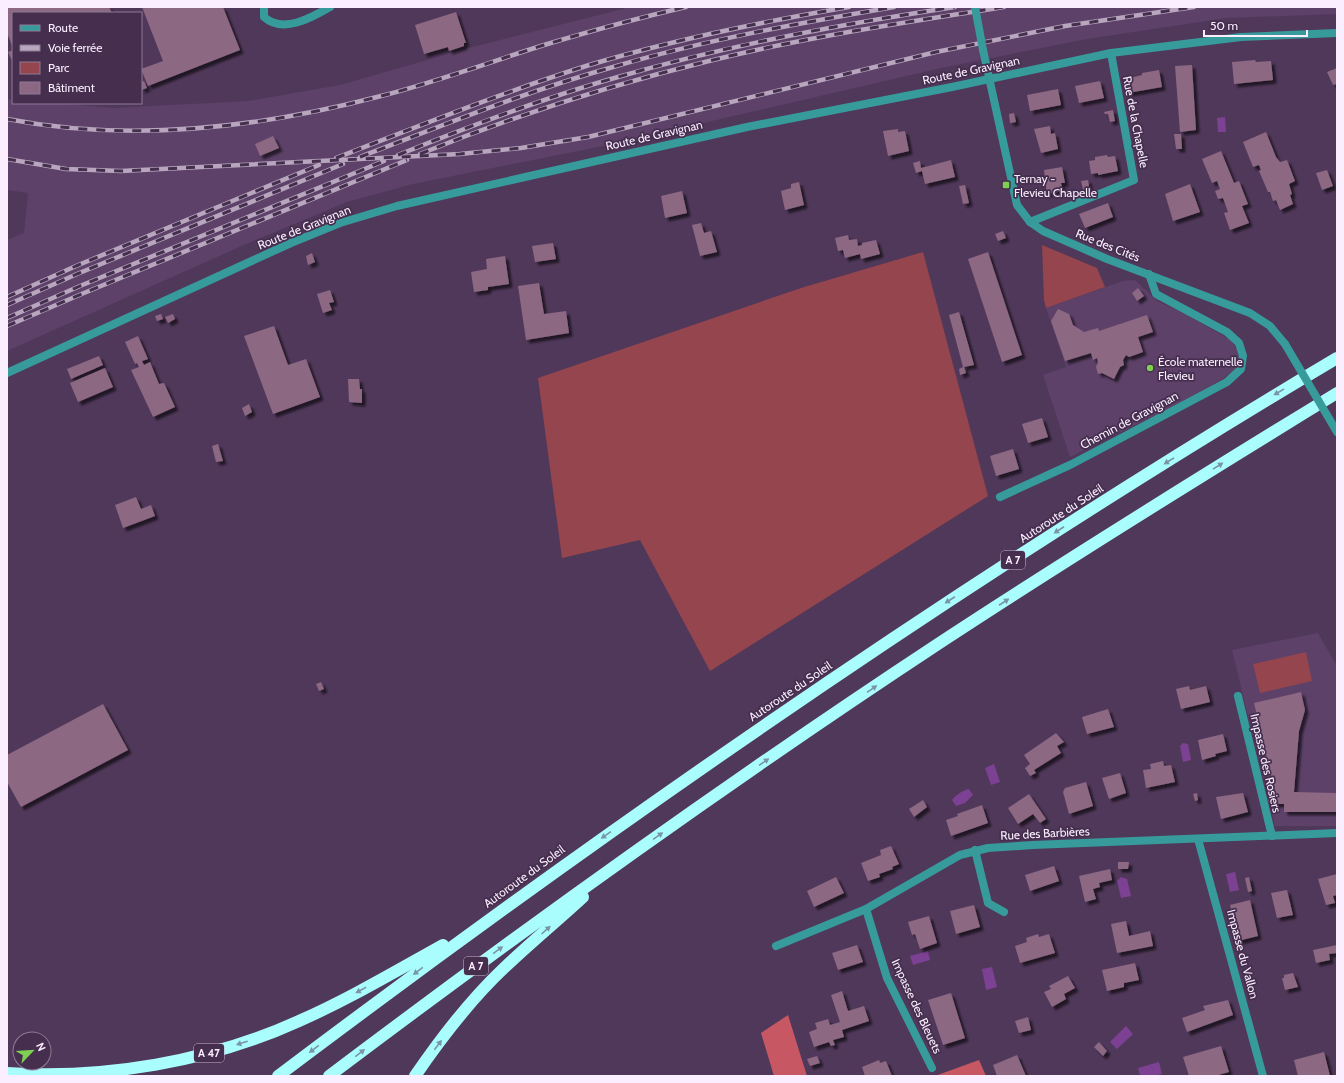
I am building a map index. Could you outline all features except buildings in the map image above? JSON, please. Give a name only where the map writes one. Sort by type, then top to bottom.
[{"type":"highway","name":"Autoroute du Soleil","points":[[278,1076],[483,923],[677,786],[918,621],[1131,485],[1337,358]]},
{"type":"highway","name":"A 7","points":[[329,1076],[517,936],[936,645],[1150,508],[1337,393]]},
{"type":"highway","points":[[415,1076],[447,1032],[474,999],[504,968],[626,859]]},
{"type":"highway","name":"A 47","points":[[7,1073],[78,1074],[134,1068],[188,1058],[245,1042],[279,1030],[327,1008],[483,923]]},
{"type":"street","points":[[264,7],[264,17],[267,20],[271,23],[285,25],[311,18],[330,7]]},
{"type":"street","name":"Rue des Cités","points":[[975,7],[1017,205],[1030,222],[1043,231],[1107,259],[1250,313],[1270,326],[1285,344],[1337,432]]},
{"type":"street","name":"Route de Gravignan","points":[[7,373],[292,243],[354,218],[397,206],[747,126],[952,87],[1111,53],[1241,37],[1337,33]]},
{"type":"street","name":"Rue de la Chapelle","points":[[1030,222],[1134,180],[1111,53]]},
{"type":"street","name":"Chemin de Gravignan","points":[[1000,497],[1072,464],[1227,382],[1241,369],[1243,356],[1239,343],[1227,332],[1156,294],[1149,274]]},
{"type":"street","name":"Impasse des Rosiers","points":[[1238,696],[1272,836]]},
{"type":"street","name":"Rue des Barbières","points":[[776,946],[866,909],[960,854],[975,850],[1033,845],[1337,833]]},
{"type":"street","name":"Impasse du Vallon","points":[[1198,839],[1263,1076]]},
{"type":"street","points":[[975,850],[988,902],[1004,912]]},
{"type":"street","name":"Impasse des Bleuets","points":[[866,909],[888,978],[932,1068]]},
{"type":"shaded area","points":[[630,7],[1337,7],[1337,14],[1226,18],[1087,39],[941,68],[608,145],[413,184],[347,202],[246,244],[7,351],[7,240],[24,233],[28,193],[7,190],[7,99],[12,100],[12,104],[66,104],[113,108],[249,101],[340,85],[469,48]]},
{"type":"shaded area","points":[[1225,117],[1226,132],[1218,132],[1217,118]]},
{"type":"shaded area","name":"École maternelle Flevieu","points":[[1135,280],[1157,301],[1185,314],[1229,339],[1236,347],[1239,356],[1236,369],[1221,380],[1166,410],[1070,457],[1043,375],[1066,367],[1046,308],[1123,281]]},
{"type":"shaded area","points":[[1318,633],[1337,666],[1337,826],[1275,826],[1232,650]]},
{"type":"shaded area","points":[[1183,743],[1188,744],[1191,760],[1183,762],[1180,746]]},
{"type":"shaded area","points":[[994,764],[1000,782],[991,785],[985,768]]},
{"type":"shaded area","points":[[969,789],[973,795],[965,803],[956,806],[952,800],[960,793]]},
{"type":"shaded area","points":[[1235,872],[1239,890],[1230,892],[1226,874]]},
{"type":"shaded area","points":[[1121,877],[1127,879],[1131,896],[1121,898],[1117,881]]},
{"type":"shaded area","points":[[928,951],[930,960],[913,965],[910,956]]},
{"type":"shaded area","points":[[992,967],[997,987],[986,990],[982,969]]},
{"type":"shaded area","points":[[788,1015],[807,1076],[774,1076],[761,1033]]},
{"type":"shaded area","points":[[1126,1026],[1133,1034],[1117,1049],[1110,1042]]},
{"type":"shaded area","points":[[979,1060],[986,1076],[935,1076]]},
{"type":"shaded area","points":[[1159,1062],[1162,1074],[1153,1076],[1137,1076],[1140,1075],[1138,1068]]},
{"type":"green space","points":[[1042,245],[1097,268],[1105,287],[1046,308],[1044,300]]},
{"type":"green space","points":[[923,252],[988,496],[710,671],[640,540],[562,558],[538,378],[801,288]]},
{"type":"green space","points":[[1306,652],[1312,681],[1260,693],[1253,664]]},
{"type":"railway","points":[[7,119],[54,126],[101,130],[148,131],[242,124],[335,107],[381,96],[443,78],[524,51],[632,20],[686,7]]},
{"type":"railway","points":[[336,158],[491,99],[586,66],[717,32],[849,7]]},
{"type":"railway","points":[[360,157],[517,98],[581,76],[648,57],[718,40],[894,7]]},
{"type":"railway","points":[[398,155],[534,103],[590,85],[659,66],[785,36],[955,7]]},
{"type":"railway","points":[[420,154],[527,114],[672,70],[746,52],[819,37],[1004,7]]},
{"type":"railway","points":[[7,159],[66,169],[121,171],[460,154],[521,148],[588,137],[936,52],[1065,26],[1194,7]]},
{"type":"railway","points":[[7,326],[407,160]]},
{"type":"railway","points":[[7,318],[80,286],[384,161]]},
{"type":"railway","points":[[7,305],[77,274],[343,164]]},
{"type":"railway","points":[[7,297],[76,266],[319,165]]},
{"type":"place","name":"Ternay - Flevieu Chapelle","points":[[1006,185]]},
{"type":"place","name":"École maternelle Flevieu","points":[[1150,368]]}]
